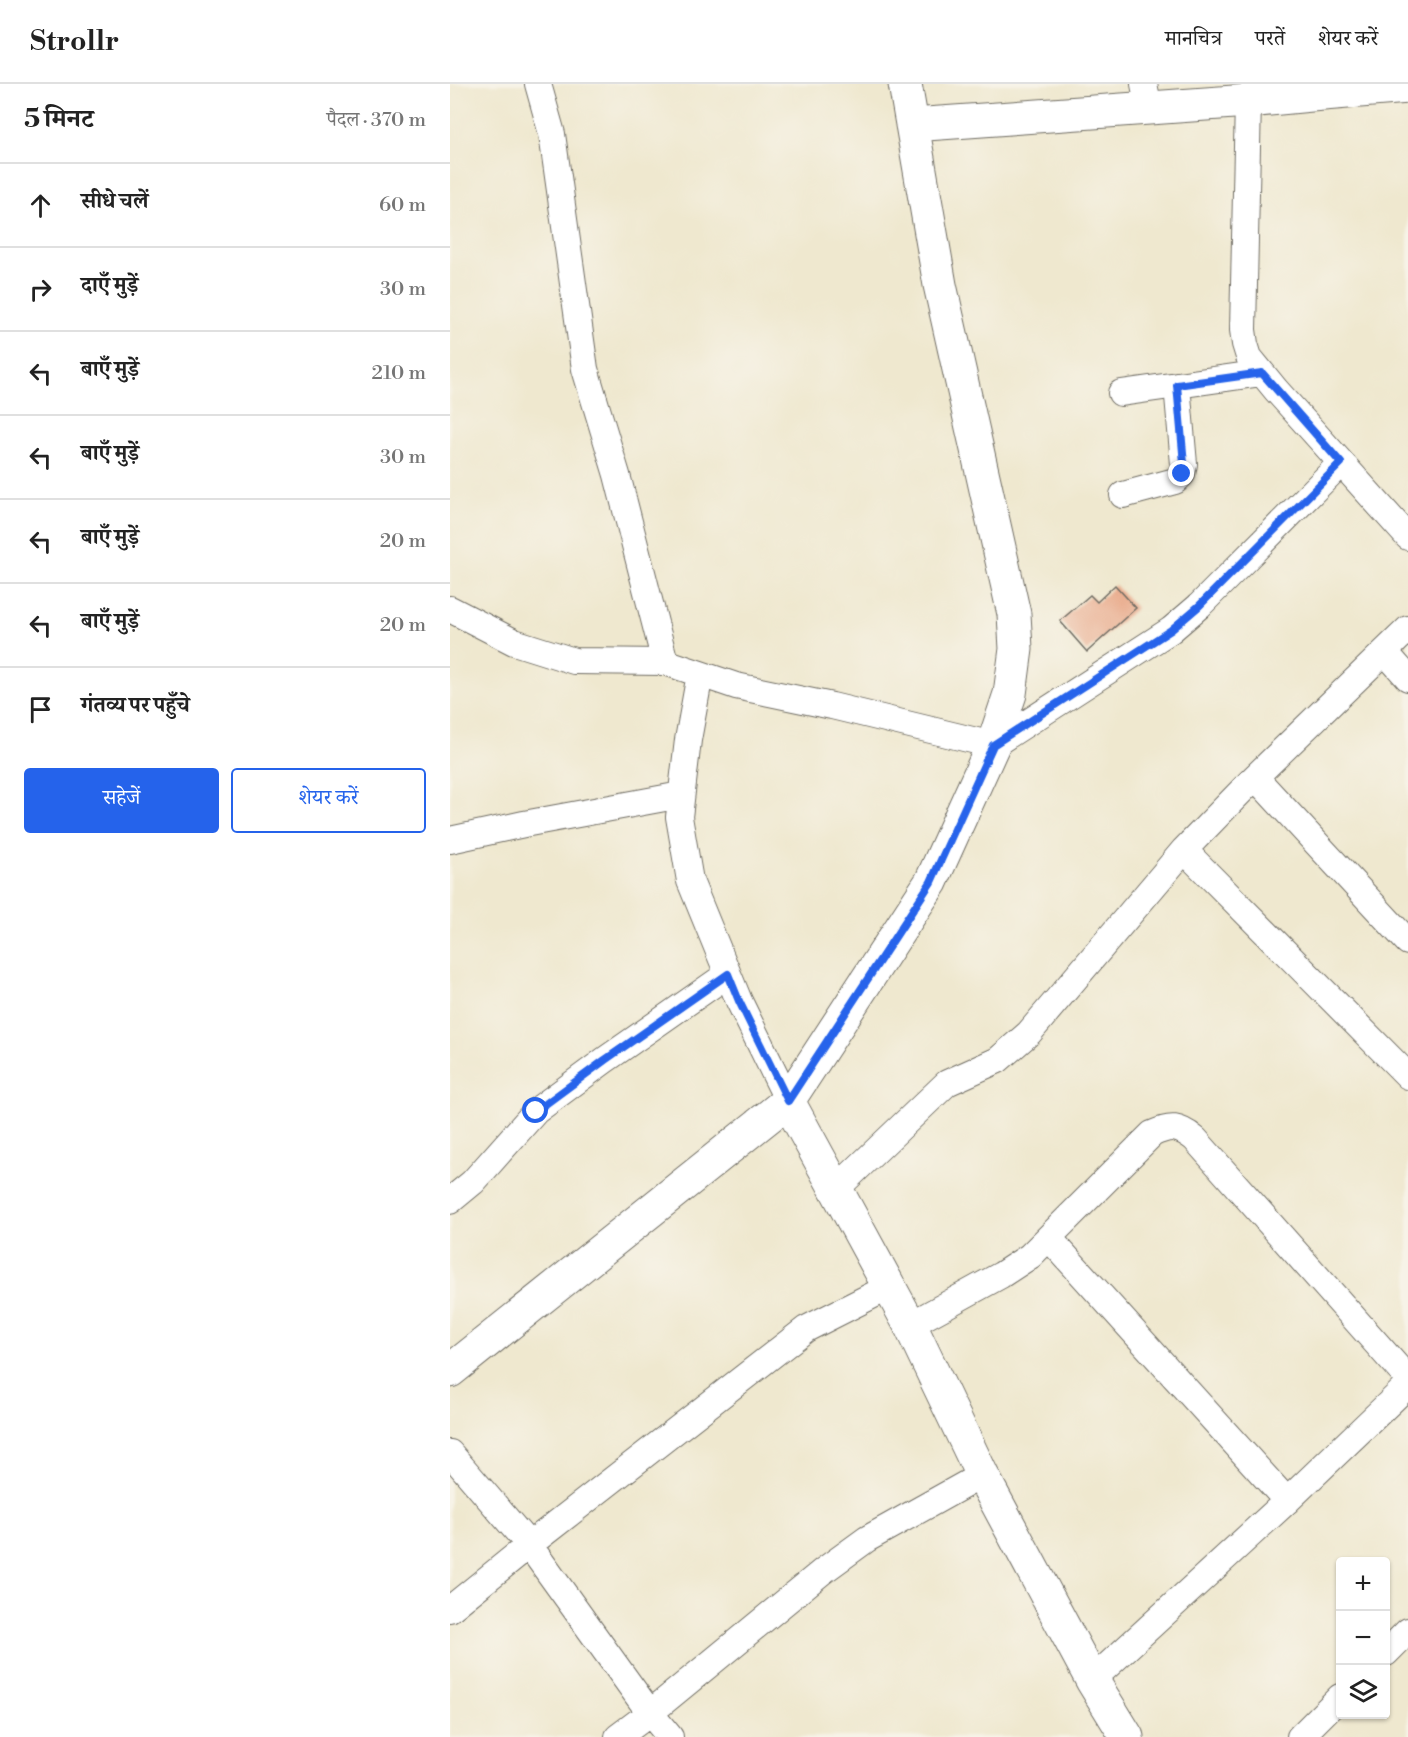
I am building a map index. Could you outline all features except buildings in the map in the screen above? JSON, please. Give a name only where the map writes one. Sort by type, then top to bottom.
[{"type":"street","points":[[538,84],[552,134],[585,369],[617,476],[665,662]]},
{"type":"street","points":[[450,1371],[788,1101],[931,882],[993,745],[1010,693],[1016,649],[1014,614],[940,285],[904,84]]},
{"type":"street","points":[[912,125],[1146,96],[1248,101],[1310,89],[1408,87]]},
{"type":"street","points":[[1248,101],[1243,330],[1249,357],[1408,537]]},
{"type":"street","points":[[1121,393],[1262,373]]},
{"type":"street","points":[[1123,495],[1174,481],[1182,474],[1184,464],[1177,385]]},
{"type":"street","points":[[450,609],[514,642],[574,661],[665,662],[736,686],[832,706],[993,745],[1171,630],[1199,606],[1341,463]]},
{"type":"street","points":[[836,1189],[947,1083],[998,1060],[1029,1033],[1184,850],[1255,777],[1408,629]]},
{"type":"street","points":[[1385,652],[1408,678]]},
{"type":"street","points":[[700,674],[688,740],[679,816],[690,881],[739,1001],[788,1101],[910,1325],[982,1475],[1092,1680],[1127,1737]]},
{"type":"street","points":[[1255,777],[1408,942]]},
{"type":"street","points":[[450,840],[681,795]]},
{"type":"street","points":[[1184,850],[1408,1076]]},
{"type":"street","points":[[450,1201],[473,1182],[536,1111],[728,974]]},
{"type":"street","points":[[910,1325],[1001,1275],[1030,1256],[1152,1134],[1165,1128],[1176,1128],[1188,1133],[1195,1140],[1408,1378]]},
{"type":"street","points":[[1049,1238],[1287,1501]]},
{"type":"street","points":[[450,1609],[806,1329],[890,1287]]},
{"type":"street","points":[[1092,1680],[1287,1501],[1408,1385]]},
{"type":"street","points":[[450,1453],[529,1545],[650,1713],[670,1737]]},
{"type":"street","points":[[618,1737],[823,1571],[867,1539],[982,1475]]},
{"type":"street","points":[[1390,1649],[1408,1631]]},
{"type":"street","points":[[1300,1737],[1336,1702]]},
{"type":"route","points":[[536,1111],[728,974],[788,1101],[931,882],[993,745],[1171,630],[1199,606],[1341,463],[1262,373],[1177,385],[1184,464],[1182,474]]}]
